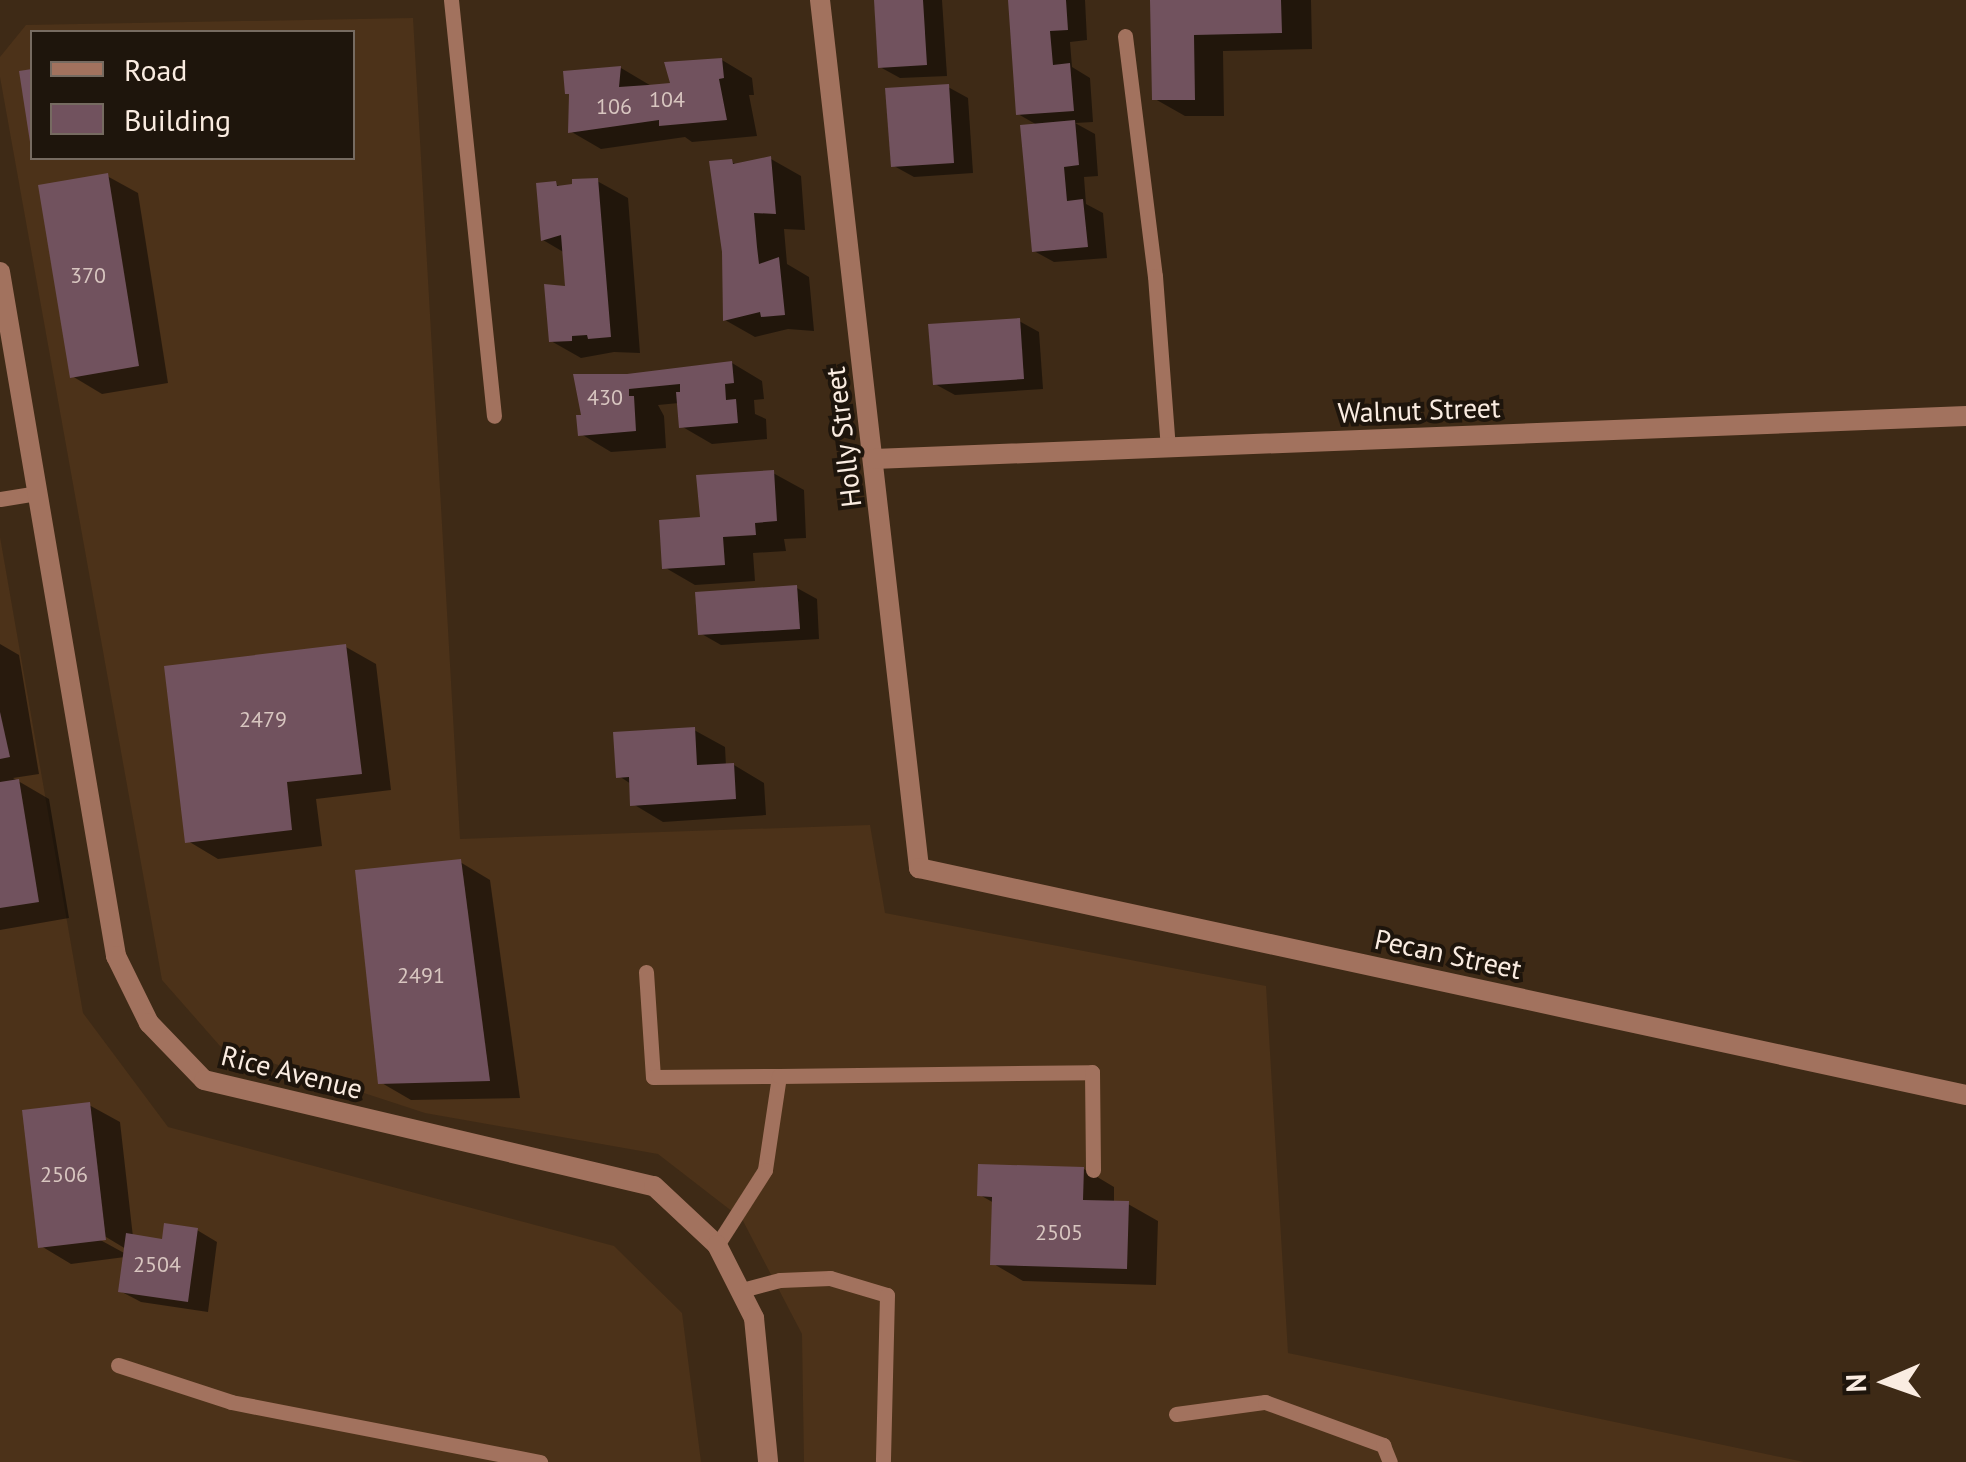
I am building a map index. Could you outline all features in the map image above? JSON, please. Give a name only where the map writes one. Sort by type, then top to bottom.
[{"type":"street","name":"Holly Street","points":[[820,0],[919,868]]},
{"type":"street","name":"Rice Avenue","points":[[0,272],[116,956],[149,1023],[204,1080],[654,1186],[717,1245],[754,1318],[768,1462]]},
{"type":"street","name":"Walnut Street","points":[[874,459],[1966,416]]},
{"type":"street","name":"Pecan Street","points":[[919,868],[1966,1095]]},
{"type":"lane","points":[[451,0],[494,416]]},
{"type":"lane","points":[[1125,36],[1155,276],[1168,447]]},
{"type":"lane","points":[[0,498],[37,493]]},
{"type":"lane","points":[[646,972],[652,1077],[1092,1072],[1093,1170]]},
{"type":"lane","points":[[717,1245],[765,1170],[780,1076]]},
{"type":"lane","points":[[742,1290],[780,1280],[830,1278],[888,1295],[883,1462]]},
{"type":"lane","points":[[118,1365],[231,1402],[540,1462]]},
{"type":"lane","points":[[1176,1414],[1265,1402],[1383,1444],[1390,1462]]},
{"type":"shaded area","points":[[413,18],[460,839],[870,825],[885,913],[1266,986],[1288,1353],[1804,1462],[804,1462],[802,1334],[742,1219],[658,1154],[425,1113],[220,1046],[162,980],[0,77],[0,57],[26,25]]},
{"type":"shaded area","points":[[0,537],[83,1013],[168,1127],[614,1246],[682,1313],[701,1462],[0,1462]]},
{"type":"building","points":[[874,0],[923,0],[927,65],[878,68]]},
{"type":"building","points":[[1008,0],[1066,0],[1068,30],[1050,31],[1053,65],[1070,63],[1074,111],[1016,115]]},
{"type":"building","points":[[1150,0],[1281,0],[1282,33],[1194,35],[1195,100],[1152,100]]},
{"type":"building","points":[[722,58],[724,78],[719,79],[727,120],[659,126],[659,120],[568,133],[569,94],[565,94],[563,71],[621,66],[619,87],[648,85],[670,83],[664,62]]},
{"type":"building","points":[[30,69],[30,142],[19,71]]},
{"type":"building","points":[[949,84],[954,163],[891,167],[885,88]]},
{"type":"building","points":[[1075,120],[1079,165],[1064,167],[1067,201],[1083,199],[1088,247],[1032,252],[1020,125]]},
{"type":"building","points":[[771,156],[776,214],[754,213],[759,264],[779,257],[785,315],[761,317],[760,312],[723,321],[722,252],[709,161],[732,159],[733,164]]},
{"type":"building","points":[[108,173],[139,366],[70,378],[38,185]]},
{"type":"building","points":[[598,178],[611,337],[572,336],[572,341],[549,342],[544,284],[565,286],[561,235],[541,241],[536,183],[556,181],[557,186],[572,184],[572,179]]},
{"type":"building","points":[[1020,318],[1024,379],[933,385],[928,324]]},
{"type":"building","points":[[732,361],[734,383],[725,384],[726,400],[736,399],[738,423],[679,428],[676,392],[680,392],[680,384],[629,389],[629,396],[634,396],[636,431],[578,436],[576,415],[581,415],[573,374],[627,374]]},
{"type":"building","points":[[774,470],[777,521],[755,523],[756,535],[723,537],[725,565],[662,569],[659,520],[700,517],[696,475]]},
{"type":"building","points":[[797,585],[800,629],[698,635],[695,592]]},
{"type":"building","points":[[346,644],[362,774],[287,782],[292,830],[185,843],[164,666]]},
{"type":"building","points":[[0,712],[10,757],[0,759]]},
{"type":"building","points":[[695,727],[697,765],[734,763],[736,799],[630,806],[629,777],[616,778],[613,732]]},
{"type":"building","points":[[19,779],[39,902],[0,908],[0,782]]},
{"type":"building","points":[[461,859],[490,1081],[378,1084],[355,870]]},
{"type":"building","points":[[90,1102],[106,1240],[38,1248],[22,1110]]},
{"type":"building","points":[[978,1164],[1084,1167],[1083,1200],[1129,1201],[1127,1269],[990,1265],[992,1197],[977,1196]]},
{"type":"building","points":[[164,1223],[198,1228],[188,1302],[118,1292],[126,1233],[162,1239]]}]
